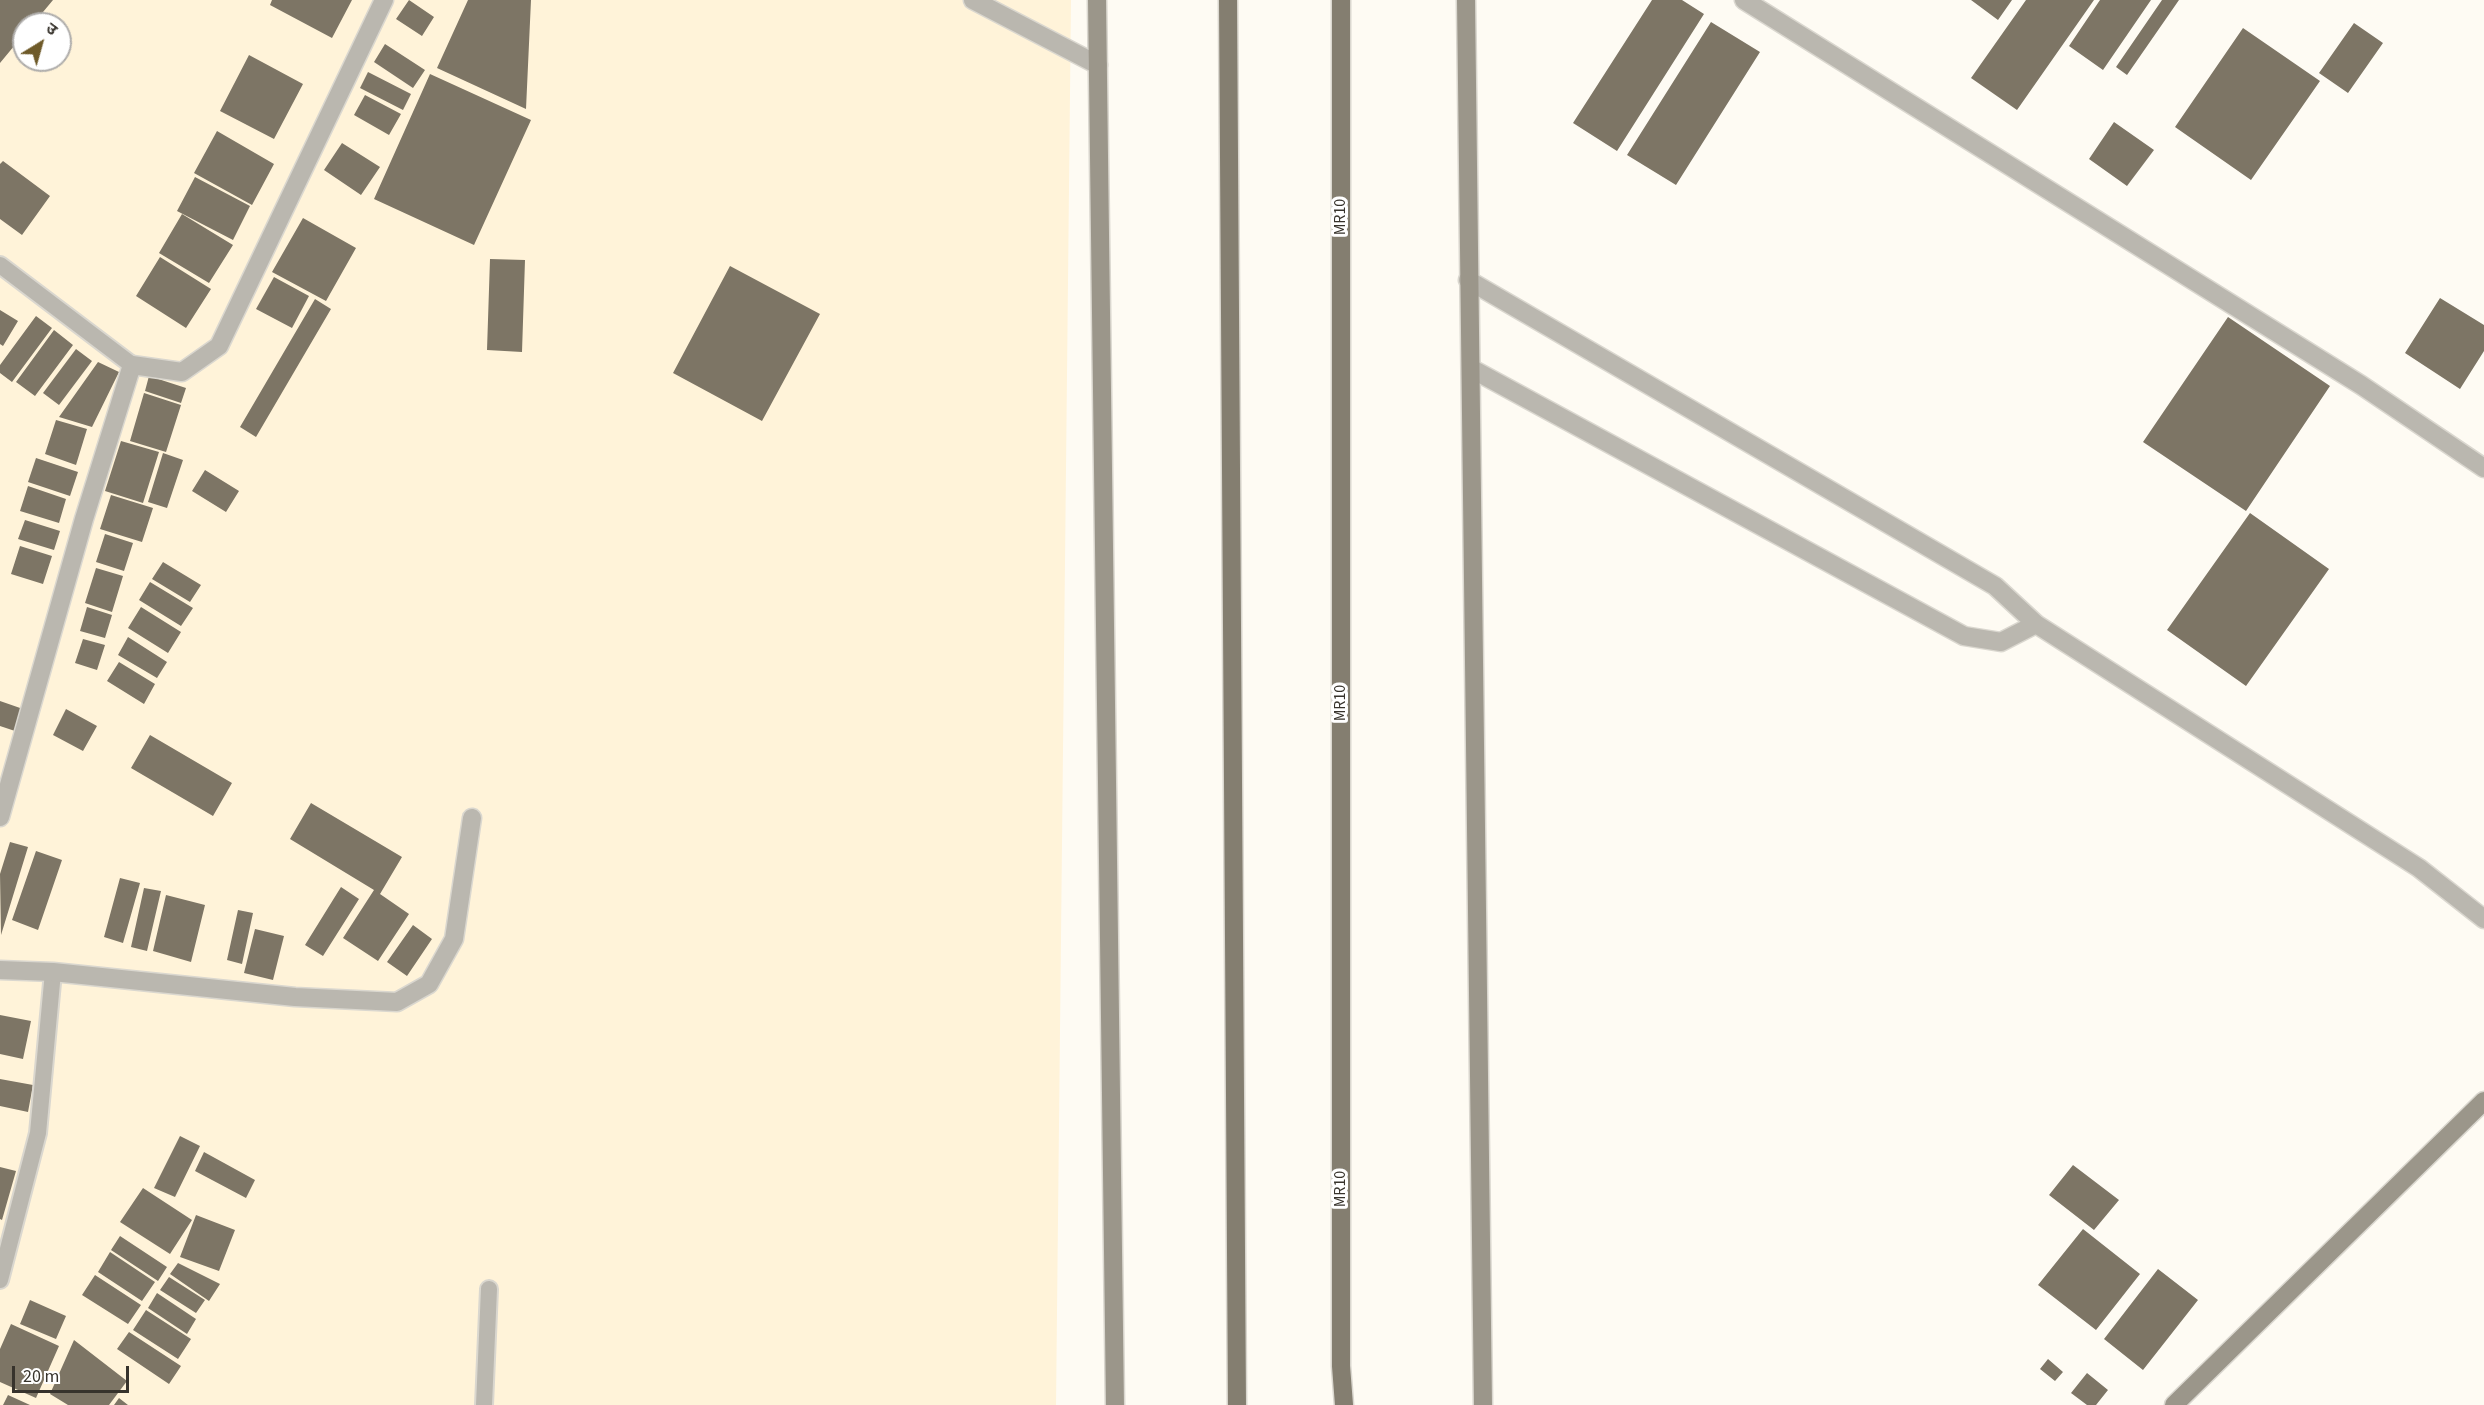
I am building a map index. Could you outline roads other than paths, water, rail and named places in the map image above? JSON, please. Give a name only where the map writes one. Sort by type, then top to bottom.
[{"type":"main road","points":[[1228,0],[1237,1405]]},
{"type":"main road","name":"MR10","points":[[1341,0],[1341,1366],[1344,1405]]},
{"type":"street","points":[[0,817],[84,519],[132,365],[182,372],[219,346],[384,0]]},
{"type":"street","points":[[973,0],[1098,65]]},
{"type":"street","points":[[1097,0],[1115,1405]]},
{"type":"street","points":[[1466,0],[1484,1405]]},
{"type":"street","points":[[1744,0],[2361,385],[2484,468]]},
{"type":"street","points":[[1468,280],[1995,586],[2036,624],[2419,868],[2484,919]]},
{"type":"street","points":[[1472,369],[1964,636],[2001,642],[2036,624]]},
{"type":"street","points":[[0,970],[53,972],[295,997],[397,1002],[429,984],[454,939],[472,818]]},
{"type":"street","points":[[2174,1405],[2484,1101]]},
{"type":"lane","points":[[0,265],[132,365]]},
{"type":"lane","points":[[0,1280],[38,1133],[53,972]]},
{"type":"lane","points":[[484,1405],[489,1289]]}]
